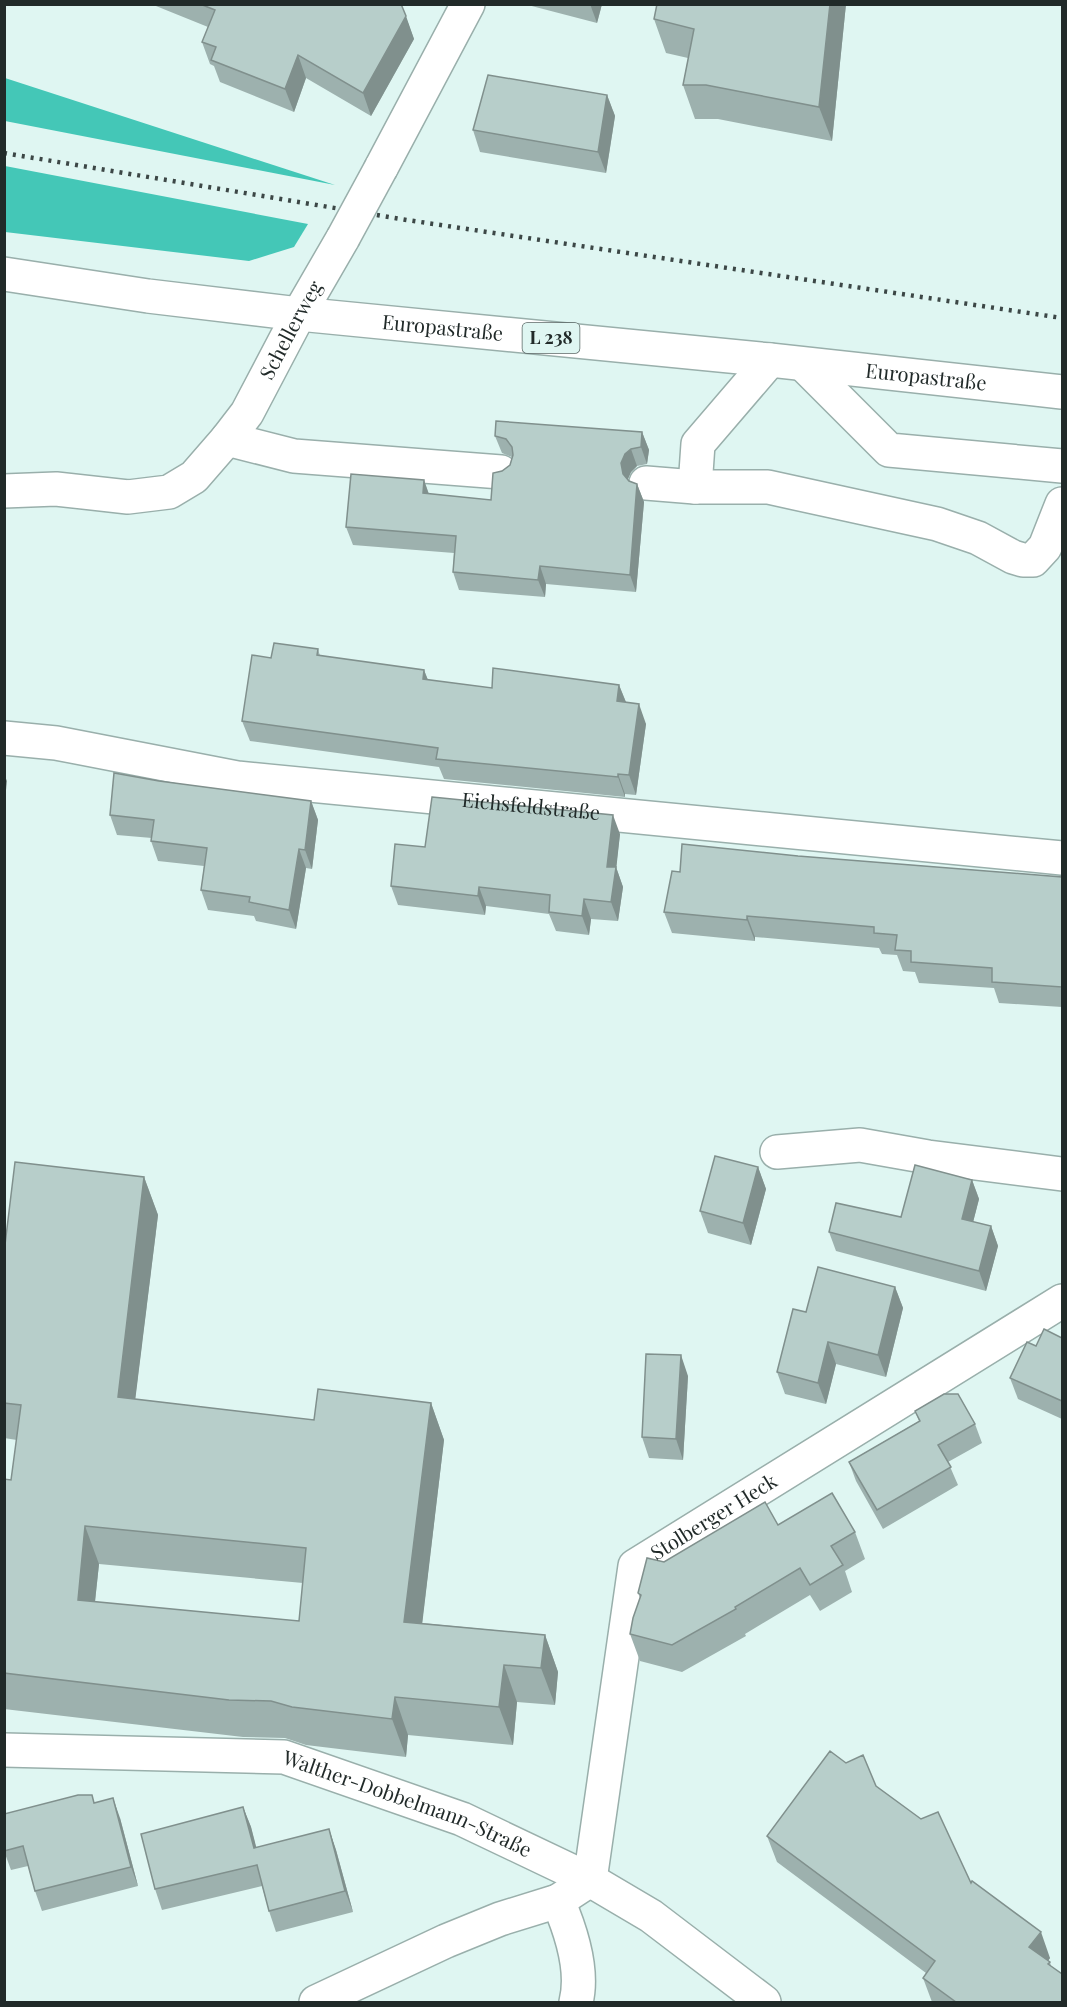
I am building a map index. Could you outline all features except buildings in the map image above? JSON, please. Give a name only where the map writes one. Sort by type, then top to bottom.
[{"type":"street","name":"Schellerweg","points":[[4,491],[56,489],[128,497],[169,492],[194,477],[246,413],[468,4]]},
{"type":"street","name":"Europastraße","points":[[4,274],[148,296],[298,314],[770,360],[1062,392]]},
{"type":"street","points":[[695,487],[698,444],[770,360]]},
{"type":"street","points":[[804,364],[889,450],[1062,466]]},
{"type":"street","points":[[227,439],[294,456],[501,472]]},
{"type":"street","points":[[645,483],[695,487],[768,487],[937,524],[978,538],[1023,560],[1034,560],[1045,547],[1062,504]]},
{"type":"street","name":"Eichsfeldstraße","points":[[4,738],[56,742],[237,778],[1062,858]]},
{"type":"street","points":[[777,1152],[860,1145],[928,1157],[1062,1174]]},
{"type":"street","name":"Stolberger Heck","points":[[590,1880],[635,1566],[1062,1301]]},
{"type":"street","name":"Walther-Dobbelmann-Straße","points":[[4,1750],[284,1757],[462,1819],[590,1880],[651,1916],[764,2002]]},
{"type":"street","points":[[316,2002],[446,1941],[500,1919],[558,1901],[590,1880]]},
{"type":"street","points":[[558,1901],[569,1926],[577,1970],[576,2002]]},
{"type":"green space","points":[[5,78],[335,185],[5,121]]},
{"type":"green space","points":[[5,166],[308,224],[294,247],[249,261],[5,232]]},
{"type":"railway","points":[[4,153],[407,220],[1062,318]]}]
